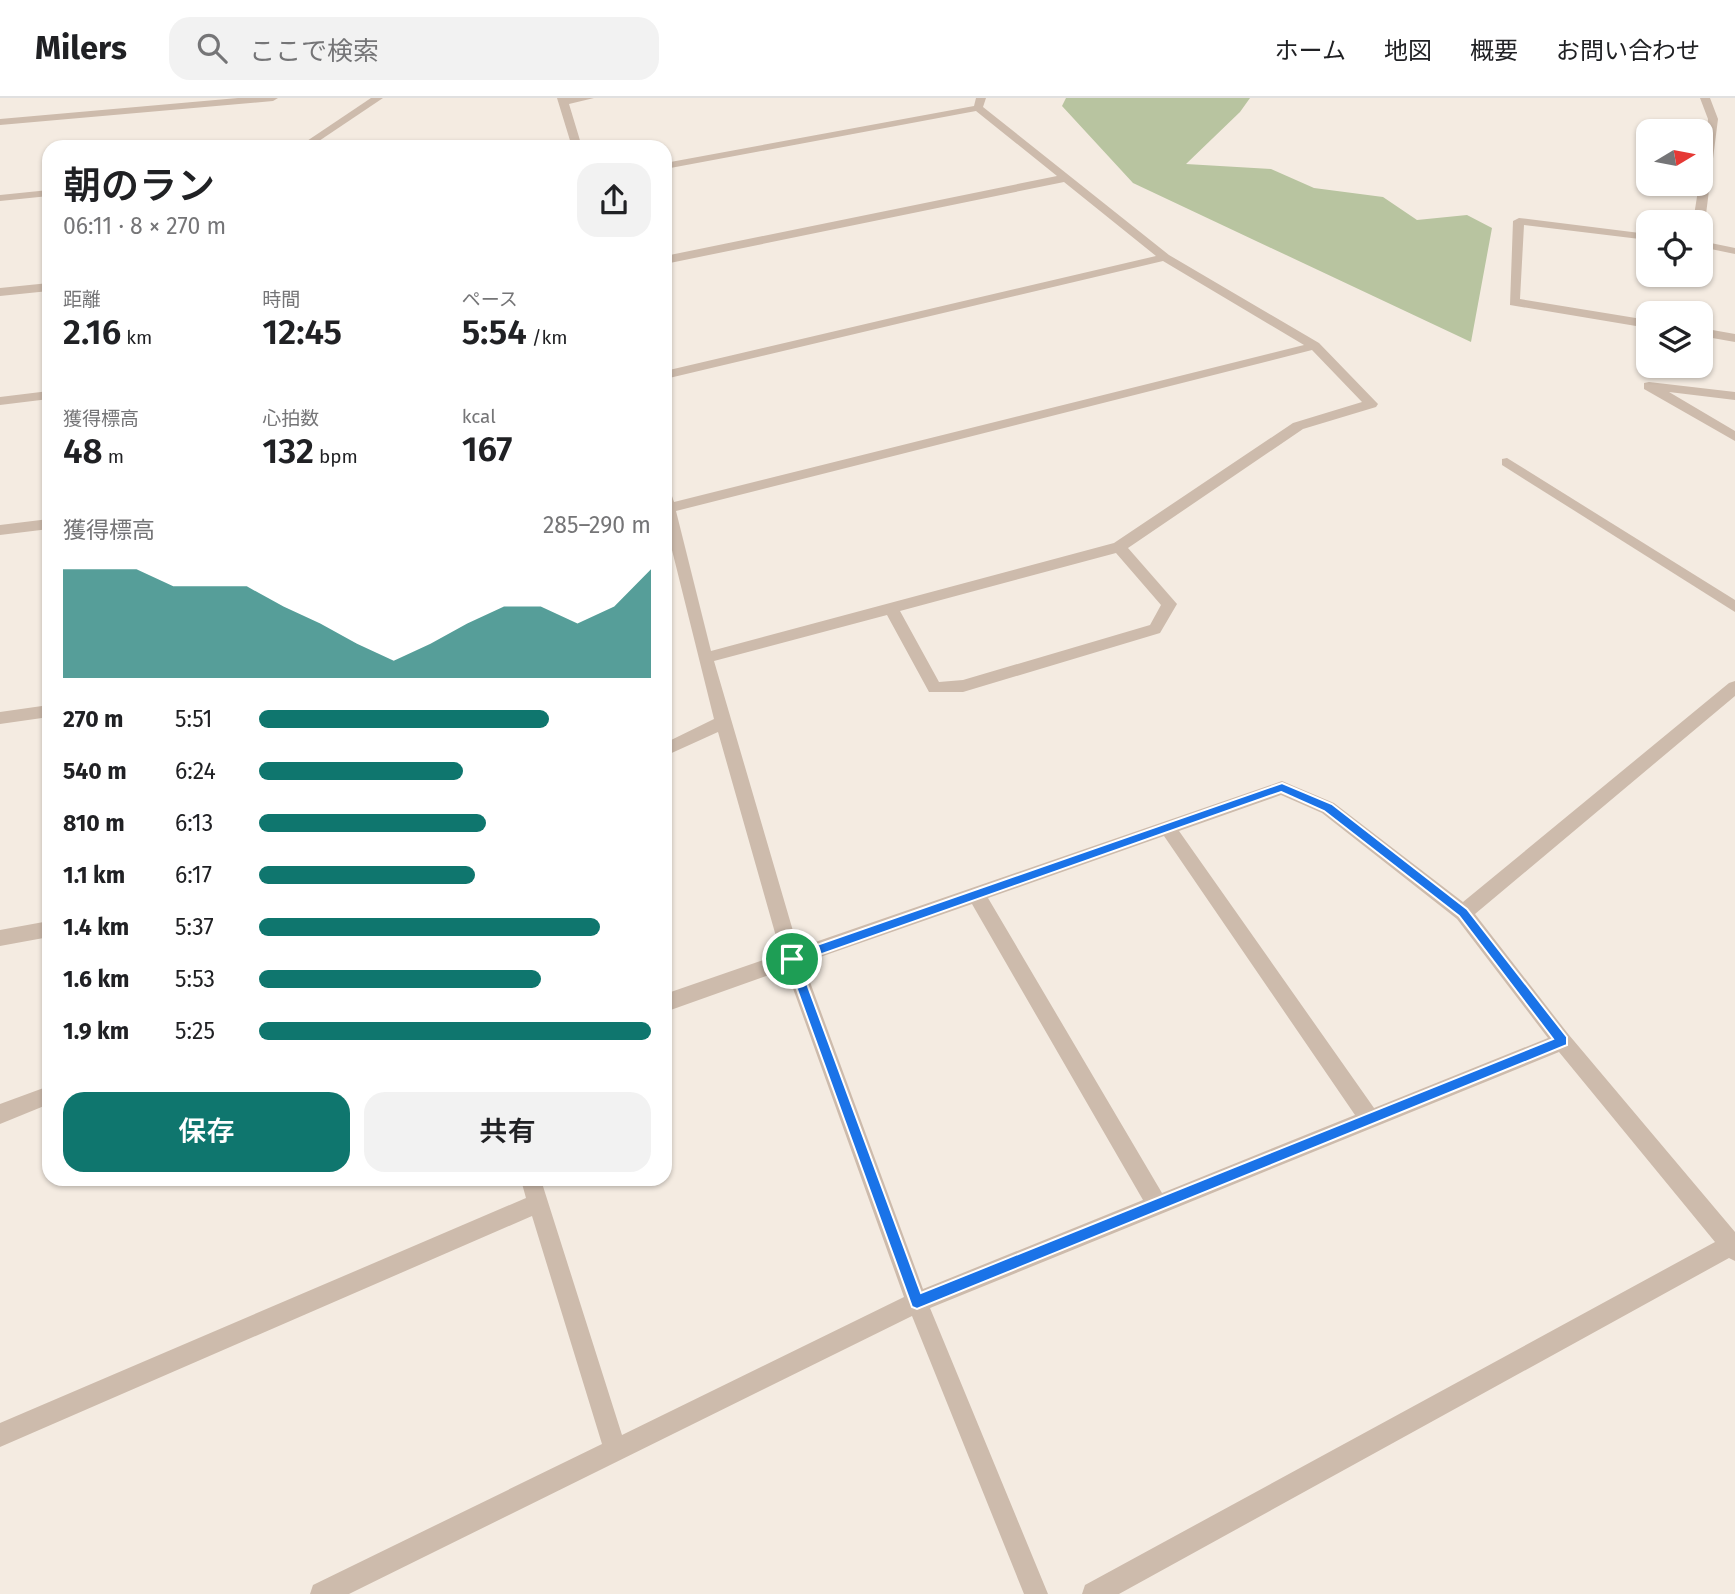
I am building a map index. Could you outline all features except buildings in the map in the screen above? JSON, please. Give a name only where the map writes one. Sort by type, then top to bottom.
[{"type":"street","points":[[0,122],[208,101],[272,98]]},
{"type":"street","points":[[314,140],[378,98]]},
{"type":"street","points":[[575,140],[563,100],[589,98]]},
{"type":"street","points":[[1701,210],[1713,119],[1705,98]]},
{"type":"street","points":[[672,165],[979,103],[1065,178],[1165,257],[1315,346],[1371,404],[1298,426],[1119,547],[705,658]]},
{"type":"street","points":[[672,259],[1065,178]]},
{"type":"street","points":[[0,198],[42,194]]},
{"type":"street","points":[[1636,236],[1519,221],[1514,302],[1636,322]]},
{"type":"street","points":[[1713,246],[1735,251]]},
{"type":"street","points":[[672,373],[1165,257]]},
{"type":"street","points":[[0,292],[42,288]]},
{"type":"street","points":[[1713,334],[1735,338]]},
{"type":"street","points":[[672,503],[1315,346]]},
{"type":"street","points":[[1735,396],[1649,386],[1735,437]]},
{"type":"street","points":[[0,401],[42,396]]},
{"type":"street","points":[[1507,461],[1735,607]]},
{"type":"street","points":[[0,530],[42,525]]},
{"type":"street","points":[[672,528],[705,658],[792,959],[917,1302],[1036,1594]]},
{"type":"street","points":[[891,608],[935,688],[963,686],[1155,628],[1168,604],[1119,547]]},
{"type":"street","points":[[1463,913],[1735,687]]},
{"type":"street","points":[[0,718],[42,712]]},
{"type":"street","points":[[672,747],[723,722]]},
{"type":"street","points":[[672,1001],[1282,788],[1328,808],[1463,913],[1562,1041],[1734,1246],[1094,1594]]},
{"type":"street","points":[[1167,827],[1369,1118]]},
{"type":"street","points":[[977,896],[1157,1204]]},
{"type":"street","points":[[0,938],[42,930]]},
{"type":"street","points":[[322,1594],[917,1302],[1562,1041]]},
{"type":"street","points":[[0,1114],[42,1098]]},
{"type":"street","points":[[533,1186],[615,1450]]},
{"type":"street","points":[[0,1435],[538,1203]]},
{"type":"green space","points":[[1066,98],[1250,98],[1240,112],[1186,164],[1271,169],[1314,188],[1383,197],[1417,220],[1467,215],[1492,228],[1471,342],[1133,183],[1062,106]]},
{"type":"route","points":[[1282,788],[1328,808],[1463,913],[1562,1041],[917,1302],[792,959],[1282,788]]}]
